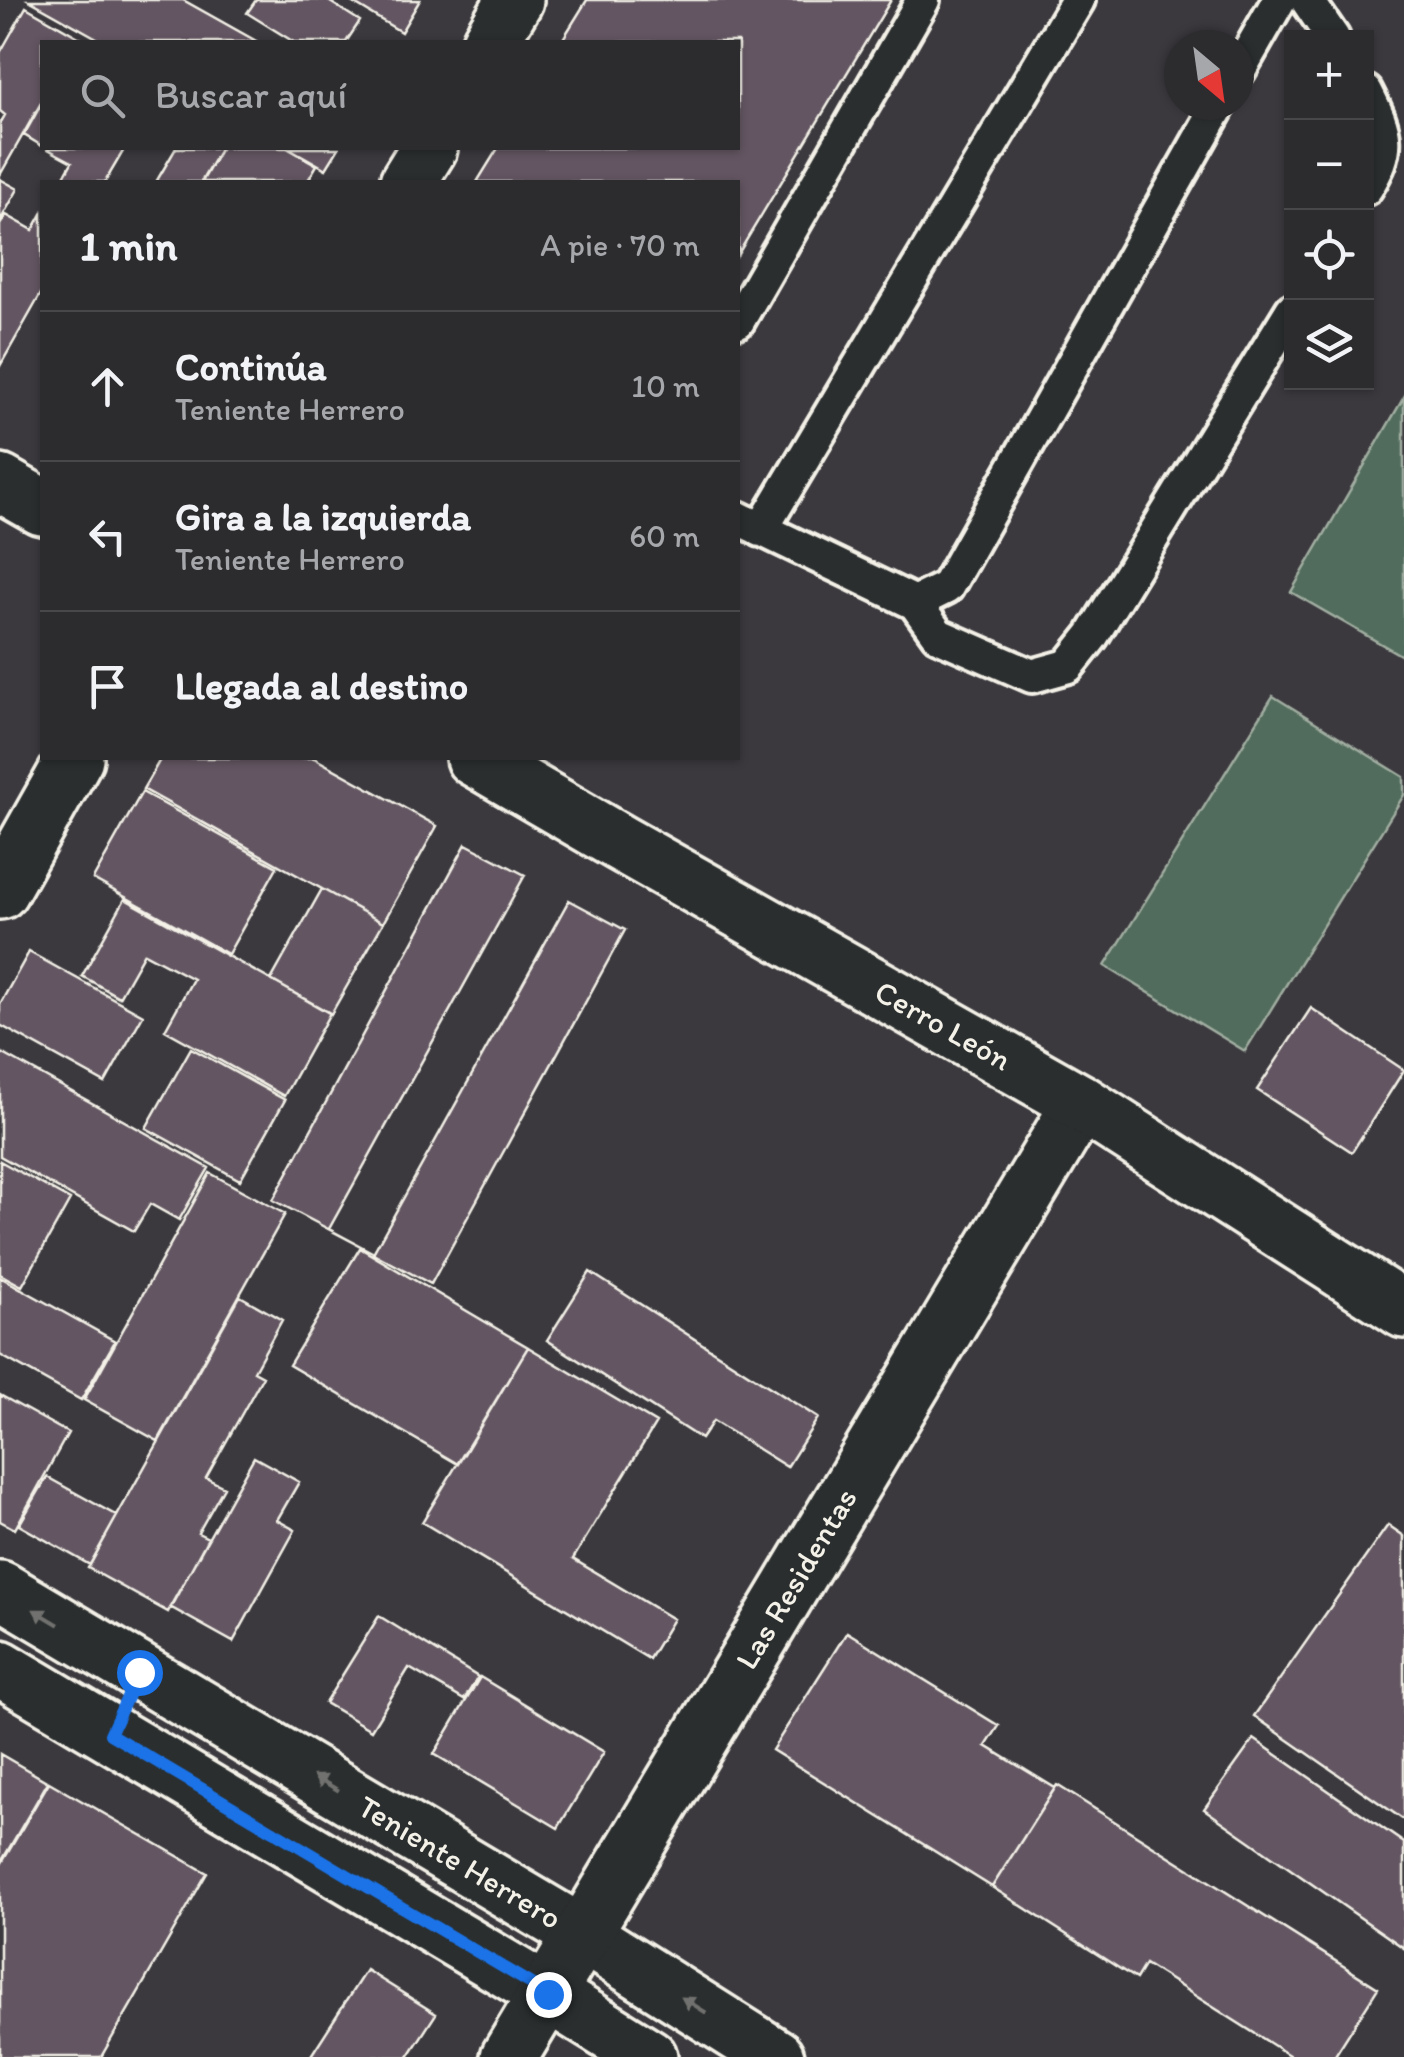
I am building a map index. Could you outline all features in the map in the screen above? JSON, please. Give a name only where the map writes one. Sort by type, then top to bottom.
[{"type":"street","points":[[491,40],[515,0]]},
{"type":"street","points":[[409,180],[427,150]]},
{"type":"street","points":[[0,483],[40,506]]},
{"type":"street","points":[[0,891],[74,760]]},
{"type":"street","name":"Cerro León","points":[[477,760],[1081,1103],[1404,1310]]},
{"type":"street","name":"Las Residentas","points":[[510,2057],[1081,1103]]},
{"type":"street","name":"Teniente Herrero","points":[[0,1589],[583,1935],[776,2057]]},
{"type":"street","name":"Teniente Herrero","points":[[0,1668],[649,2057]]},
{"type":"street","points":[[110,1734],[139,1672]]},
{"type":"lane","points":[[740,318],[924,0]]},
{"type":"lane","points":[[1078,0],[750,524],[915,603],[938,635],[1032,676],[1068,666],[1092,636],[1284,323]]},
{"type":"lane","points":[[1254,44],[1279,0]]},
{"type":"lane","points":[[1306,0],[1327,30]]},
{"type":"lane","points":[[1374,108],[1384,137],[1382,162],[1374,175]]},
{"type":"lane","points":[[915,603],[946,587],[1211,120]]},
{"type":"green space","points":[[1404,397],[1404,657],[1291,592]]},
{"type":"green space","points":[[1273,696],[1404,777],[1404,795],[1245,1051],[1105,966]]},
{"type":"building","points":[[29,0],[183,0],[254,40],[100,40]]},
{"type":"building","points":[[256,0],[327,0],[360,21],[347,40],[291,40],[247,13]]},
{"type":"building","points":[[348,0],[420,0],[401,32]]},
{"type":"building","points":[[587,0],[891,0],[740,251],[740,180],[478,180],[497,150],[740,150],[740,40],[562,40]]},
{"type":"building","points":[[26,7],[80,38],[40,40],[40,105],[0,175],[0,124],[5,115],[0,111],[0,53]]},
{"type":"building","points":[[40,107],[40,145],[24,135]]},
{"type":"building","points":[[50,150],[124,150],[106,180],[62,180],[72,162]]},
{"type":"building","points":[[175,150],[220,150],[202,180],[157,180]]},
{"type":"building","points":[[220,150],[291,150],[317,165],[308,180],[203,180]]},
{"type":"building","points":[[293,150],[338,150],[326,169]]},
{"type":"building","points":[[0,179],[18,189],[0,221]]},
{"type":"building","points":[[6,215],[33,230],[40,218],[40,296],[0,366],[0,225]]},
{"type":"building","points":[[160,760],[318,760],[437,826],[383,923],[143,789]]},
{"type":"building","points":[[142,792],[277,867],[228,954],[93,879]]},
{"type":"building","points":[[466,844],[525,875],[329,1229],[372,1252],[273,1200]]},
{"type":"building","points":[[322,889],[383,923],[331,1014],[271,980]]},
{"type":"building","points":[[125,899],[330,1013],[284,1096],[165,1030],[193,979],[144,953],[119,997],[82,976]]},
{"type":"building","points":[[569,900],[625,930],[431,1284],[373,1253]]},
{"type":"building","points":[[29,952],[143,1015],[105,1083],[0,1025],[0,1004]]},
{"type":"building","points":[[1311,1008],[1404,1070],[1352,1152],[1257,1090]]},
{"type":"building","points":[[191,1048],[285,1100],[240,1180],[146,1128]]},
{"type":"building","points":[[0,1052],[209,1168],[179,1220],[150,1204],[134,1231],[0,1156]]},
{"type":"building","points":[[0,1161],[70,1200],[22,1286],[0,1274]]},
{"type":"building","points":[[210,1173],[285,1214],[158,1441],[84,1400]]},
{"type":"building","points":[[360,1248],[528,1347],[458,1464],[289,1365]]},
{"type":"building","points":[[590,1272],[818,1418],[787,1467],[713,1421],[701,1439],[547,1340]]},
{"type":"building","points":[[0,1277],[115,1341],[81,1400],[0,1355]]},
{"type":"building","points":[[240,1296],[282,1320],[254,1371],[263,1376],[206,1478],[224,1487],[198,1533],[208,1538],[168,1612],[88,1568]]},
{"type":"building","points":[[528,1347],[656,1423],[573,1559],[673,1619],[649,1659],[422,1522]]},
{"type":"building","points":[[0,1395],[68,1433],[15,1529],[0,1521]]},
{"type":"building","points":[[254,1457],[299,1482],[277,1520],[295,1530],[233,1642],[170,1607]]},
{"type":"building","points":[[47,1477],[117,1516],[90,1565],[19,1525]]},
{"type":"building","points":[[1388,1525],[1404,1536],[1404,1820],[1254,1716]]},
{"type":"building","points":[[379,1616],[478,1677],[464,1700],[409,1668],[371,1730],[325,1703]]},
{"type":"building","points":[[847,1632],[999,1726],[986,1746],[1055,1788],[992,1887],[772,1750]]},
{"type":"building","points":[[480,1677],[604,1752],[558,1828],[434,1754]]},
{"type":"building","points":[[1254,1739],[1404,1843],[1404,1948],[1204,1809]]},
{"type":"building","points":[[0,1754],[48,1782],[0,1864]]},
{"type":"building","points":[[49,1782],[207,1873],[101,2057],[0,2057],[0,1866]]},
{"type":"building","points":[[1057,1785],[1378,1988],[1334,2057],[1292,2057],[1145,1964],[1136,1979],[992,1887]]},
{"type":"building","points":[[366,1970],[436,2014],[408,2057],[310,2057]]},
{"type":"route","points":[[139,1672],[110,1734],[548,1994]]}]
